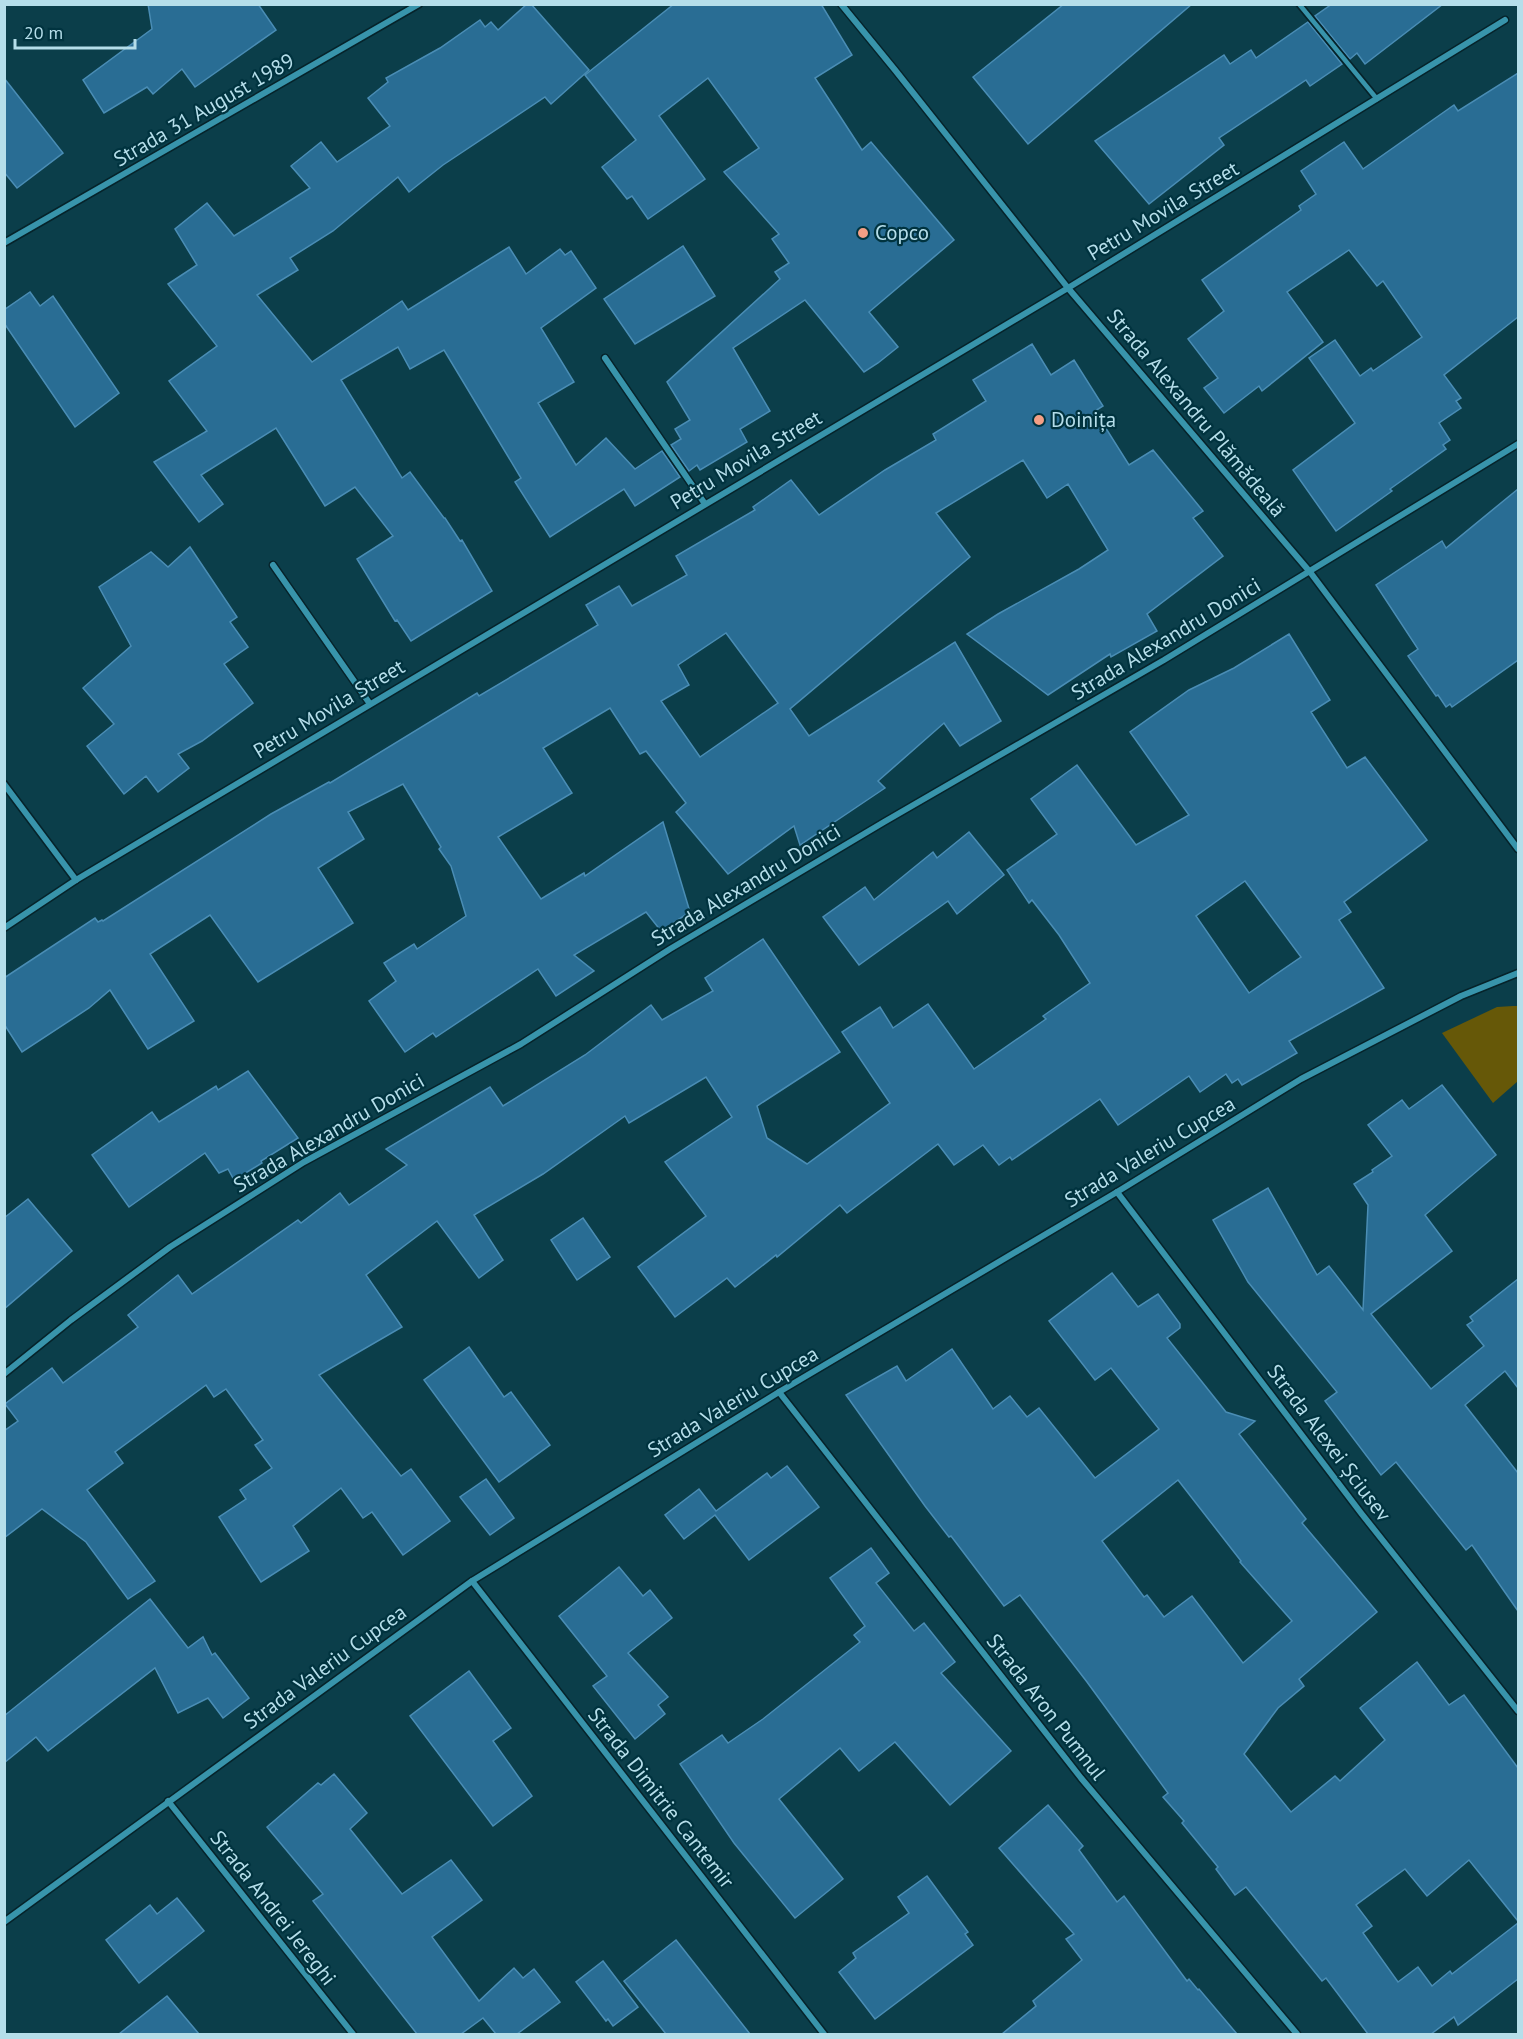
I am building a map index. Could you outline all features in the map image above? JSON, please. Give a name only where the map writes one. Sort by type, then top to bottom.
[{"type":"street","name":"Strada 31 August 1989","points":[[4,243],[419,4]]},
{"type":"street","name":"Strada Alexandru Plămădeală","points":[[841,4],[1068,288],[1310,572],[1518,849]]},
{"type":"street","name":"Petru Movila Street","points":[[4,928],[76,880],[1068,288],[1505,20]]},
{"type":"street","points":[[605,358],[705,504]]},
{"type":"street","name":"Strada Alexandru Donici","points":[[4,1374],[71,1320],[170,1246],[304,1162],[521,1044],[680,943],[1164,660],[1518,444]]},
{"type":"street","points":[[273,565],[370,704]]},
{"type":"street","points":[[4,783],[76,880]]},
{"type":"street","name":"Strada Valeriu Cupcea","points":[[4,1922],[472,1581],[779,1392],[1117,1192],[1300,1079],[1461,996],[1518,973]]},
{"type":"street","name":"Strada Alexei Șciusev","points":[[1117,1192],[1361,1513],[1518,1711]]},
{"type":"street","name":"Strada Aron Pumnul","points":[[779,1392],[1081,1778],[1297,2034]]},
{"type":"street","name":"Strada Dimitrie Cantemir","points":[[472,1581],[824,2034]]},
{"type":"street","name":"Strada Andrei Jereghi","points":[[168,1801],[353,2034]]},
{"type":"lane","points":[[1299,4],[1377,99]]},
{"type":"shaded area","points":[[1518,1006],[1518,1081],[1493,1103],[1442,1033],[1497,1007]]},
{"type":"building","points":[[148,4],[258,4],[276,30],[195,87],[182,69],[153,94],[147,87],[104,113],[83,80],[152,29]]},
{"type":"building","points":[[527,4],[531,4],[589,70],[551,104],[545,97],[443,165],[409,192],[398,177],[333,231],[290,258],[298,270],[257,295],[312,362],[402,301],[408,310],[509,247],[526,274],[560,249],[565,255],[571,251],[596,288],[541,328],[574,382],[538,403],[576,465],[606,438],[635,469],[662,451],[680,477],[635,506],[624,489],[550,537],[515,482],[521,478],[444,350],[410,369],[398,347],[341,380],[402,478],[410,472],[460,541],[462,540],[492,591],[411,641],[397,620],[395,621],[357,559],[393,536],[355,487],[325,506],[276,428],[201,475],[223,504],[199,522],[154,462],[207,431],[169,381],[217,346],[168,284],[197,265],[175,229],[207,203],[234,236],[310,188],[291,166],[321,142],[337,162],[390,126],[368,98],[388,82],[386,78],[440,48],[480,20],[485,27],[491,22],[498,30]]},
{"type":"building","points":[[674,4],[821,4],[852,55],[815,78],[862,150],[871,142],[954,240],[869,312],[898,347],[864,372],[805,300],[733,348],[770,411],[740,429],[747,442],[700,470],[697,465],[689,471],[671,445],[681,439],[675,429],[690,420],[667,382],[780,279],[775,272],[789,263],[772,239],[779,234],[724,172],[759,148],[708,78],[659,116],[705,179],[648,219],[632,196],[627,199],[602,167],[636,140],[585,75]]},
{"type":"building","points":[[1064,4],[1192,4],[1028,144],[973,77]]},
{"type":"building","points":[[1332,4],[1443,4],[1365,64],[1357,53],[1350,59],[1315,16]]},
{"type":"building","points":[[1308,22],[1342,64],[1310,86],[1306,80],[1219,138],[1224,145],[1149,204],[1095,141],[1224,55],[1230,64],[1251,50],[1256,58]]},
{"type":"building","points":[[1518,73],[1518,317],[1444,375],[1461,398],[1456,401],[1461,408],[1439,423],[1450,440],[1443,445],[1446,449],[1336,531],[1293,470],[1355,423],[1309,358],[1335,340],[1360,376],[1371,368],[1373,371],[1422,337],[1383,281],[1377,286],[1349,250],[1287,292],[1323,342],[1262,391],[1259,386],[1224,413],[1204,388],[1218,378],[1188,339],[1224,311],[1202,280],[1301,210],[1299,206],[1316,194],[1301,171],[1344,142],[1363,169],[1454,105],[1458,111]]},
{"type":"building","points":[[4,78],[63,153],[17,188],[4,172]]},
{"type":"building","points":[[683,246],[715,296],[635,344],[604,299]]},
{"type":"building","points":[[30,292],[40,306],[53,296],[119,393],[75,427],[4,323],[4,310]]},
{"type":"building","points":[[1032,344],[1051,375],[1074,360],[1103,406],[1095,411],[1129,465],[1153,450],[1203,511],[1193,518],[1223,556],[1147,614],[1157,631],[1111,657],[1110,654],[1048,695],[967,634],[1108,550],[1068,484],[1047,498],[1023,460],[936,513],[970,557],[790,709],[809,736],[955,642],[1001,721],[960,746],[944,723],[878,781],[885,788],[800,845],[794,826],[728,874],[676,812],[686,803],[646,751],[640,754],[610,708],[543,748],[572,793],[498,837],[541,899],[584,873],[585,876],[663,822],[690,912],[661,931],[646,912],[574,955],[594,971],[556,996],[538,969],[436,1037],[433,1033],[405,1052],[369,1001],[396,981],[384,963],[414,944],[417,949],[466,916],[451,866],[403,784],[348,812],[364,839],[318,868],[353,923],[258,982],[210,915],[150,954],[194,1021],[148,1049],[110,990],[89,1008],[22,1052],[4,1024],[4,978],[95,918],[98,922],[103,921],[271,814],[330,783],[477,693],[479,696],[598,625],[586,605],[619,586],[632,606],[687,575],[676,556],[755,510],[753,507],[791,480],[819,515],[885,470],[936,440],[933,434],[986,401],[973,380]],"holes":[[[726,633],[778,703],[700,757],[661,701],[689,685],[678,665]]]},
{"type":"building","points":[[1518,489],[1518,660],[1452,707],[1450,704],[1446,707],[1408,656],[1418,649],[1376,585],[1442,541],[1446,548]]},
{"type":"building","points":[[190,547],[237,617],[230,622],[248,647],[224,664],[253,703],[202,741],[178,754],[189,768],[158,792],[146,776],[124,794],[87,746],[114,724],[83,688],[131,646],[99,587],[151,552],[168,567]]},
{"type":"building","points":[[1289,634],[1330,700],[1311,712],[1347,768],[1365,757],[1427,840],[1344,902],[1351,912],[1339,920],[1384,988],[1289,1041],[1297,1053],[1242,1085],[1238,1079],[1232,1083],[1226,1074],[1200,1092],[1189,1076],[1118,1125],[1100,1099],[1012,1160],[1010,1157],[999,1165],[983,1145],[954,1165],[938,1144],[847,1213],[840,1205],[777,1257],[776,1255],[735,1287],[727,1278],[675,1317],[638,1267],[706,1216],[665,1162],[732,1117],[706,1077],[629,1123],[625,1116],[543,1174],[474,1215],[503,1260],[479,1278],[437,1221],[366,1275],[402,1327],[319,1375],[401,1476],[411,1469],[450,1521],[403,1555],[372,1512],[363,1518],[341,1488],[293,1526],[309,1551],[261,1582],[219,1517],[246,1499],[240,1490],[272,1468],[255,1445],[263,1440],[226,1389],[214,1397],[206,1385],[115,1452],[123,1463],[87,1490],[155,1581],[128,1599],[86,1542],[42,1509],[4,1538],[4,1431],[18,1421],[5,1404],[52,1368],[63,1383],[138,1327],[128,1315],[178,1275],[192,1294],[298,1220],[301,1223],[340,1193],[349,1205],[407,1165],[386,1149],[490,1087],[503,1106],[585,1055],[651,1005],[662,1020],[713,991],[705,978],[763,939],[840,1052],[757,1106],[767,1138],[807,1164],[890,1103],[842,1032],[880,1007],[893,1028],[928,1004],[974,1069],[1046,1019],[1043,1016],[1090,983],[1059,935],[1032,900],[1029,903],[1007,870],[1057,834],[1031,799],[1077,765],[1136,845],[1189,815],[1130,732],[1189,690],[1234,668]],"holes":[[[1245,881],[1301,957],[1249,993],[1196,916]]]},
{"type":"building","points":[[969,832],[1004,875],[957,914],[948,901],[859,965],[823,917],[865,887],[874,900],[933,852],[937,858]]},
{"type":"building","points":[[248,1071],[298,1138],[234,1180],[228,1169],[219,1173],[205,1153],[129,1207],[92,1155],[152,1112],[159,1122],[216,1086],[218,1090]]},
{"type":"building","points":[[1442,1085],[1496,1155],[1425,1215],[1452,1251],[1371,1314],[1431,1389],[1484,1346],[1467,1325],[1473,1321],[1470,1317],[1518,1279],[1518,1388],[1505,1371],[1465,1405],[1518,1473],[1518,1611],[1472,1545],[1466,1550],[1396,1462],[1381,1475],[1325,1401],[1337,1392],[1248,1282],[1213,1220],[1268,1188],[1317,1275],[1329,1266],[1363,1310],[1368,1205],[1354,1184],[1392,1156],[1368,1125],[1402,1100],[1409,1109]]},
{"type":"building","points":[[28,1199],[72,1251],[4,1309],[4,1218]]},
{"type":"building","points":[[583,1218],[610,1257],[577,1280],[551,1240]]},
{"type":"building","points":[[1112,1273],[1138,1307],[1158,1294],[1180,1324],[1180,1328],[1167,1338],[1226,1412],[1255,1421],[1239,1434],[1306,1519],[1302,1523],[1377,1612],[1299,1679],[1304,1686],[1278,1708],[1244,1754],[1291,1812],[1335,1776],[1340,1781],[1385,1740],[1360,1708],[1417,1662],[1449,1705],[1464,1695],[1518,1768],[1518,1921],[1469,1860],[1427,1896],[1405,1869],[1356,1905],[1372,1926],[1363,1933],[1398,1982],[1418,1967],[1432,1986],[1450,1971],[1452,1974],[1518,1923],[1518,1979],[1458,2025],[1454,2017],[1431,2034],[1368,2034],[1326,1978],[1322,1981],[1246,1887],[1235,1895],[1216,1869],[1218,1867],[1163,1797],[1168,1793],[1020,1595],[1004,1606],[951,1536],[949,1537],[925,1506],[846,1395],[897,1366],[906,1381],[952,1349],[993,1409],[1010,1396],[1027,1417],[1039,1408],[1095,1478],[1159,1429],[1111,1368],[1095,1380],[1049,1321]],"holes":[[[1178,1480],[1241,1561],[1292,1621],[1243,1663],[1192,1596],[1164,1617],[1147,1595],[1144,1597],[1102,1541]]]},
{"type":"building","points":[[469,1347],[504,1397],[511,1392],[550,1445],[499,1482],[424,1380]]},
{"type":"building","points":[[787,1466],[819,1507],[749,1560],[715,1515],[684,1539],[665,1515],[699,1489],[716,1511],[767,1473],[771,1478]]},
{"type":"building","points":[[486,1479],[514,1518],[490,1535],[460,1497]]},
{"type":"building","points":[[871,1548],[889,1573],[876,1583],[914,1631],[924,1623],[955,1662],[941,1673],[1011,1751],[950,1805],[895,1742],[859,1771],[840,1748],[779,1799],[843,1879],[795,1918],[734,1843],[680,1764],[722,1735],[728,1743],[763,1719],[860,1642],[854,1635],[865,1626],[830,1578]]},
{"type":"building","points":[[619,1567],[643,1596],[650,1590],[672,1618],[628,1653],[668,1697],[658,1705],[665,1714],[635,1739],[593,1686],[607,1676],[559,1616]]},
{"type":"building","points":[[150,1599],[188,1648],[203,1637],[212,1655],[215,1653],[249,1698],[223,1718],[208,1698],[178,1713],[155,1668],[48,1751],[36,1737],[4,1763],[4,1716]]},
{"type":"building","points":[[469,1671],[511,1728],[493,1741],[532,1796],[493,1826],[410,1716]]},
{"type":"building","points":[[334,1774],[367,1813],[350,1829],[402,1894],[451,1860],[482,1900],[432,1937],[479,2001],[514,1968],[523,1978],[534,1969],[560,2002],[517,2034],[496,2034],[483,2018],[461,2034],[417,2034],[313,1901],[323,1894],[267,1827],[318,1783],[321,1785]]},
{"type":"building","points":[[1048,1805],[1083,1846],[1079,1850],[1117,1902],[1124,1896],[1187,1981],[1189,1979],[1199,1989],[1237,2034],[1002,2034],[1036,2006],[1033,2001],[1082,1960],[1066,1939],[1074,1934],[999,1848]]},
{"type":"building","points":[[927,1876],[968,1932],[965,1934],[973,1945],[875,2019],[839,1972],[856,1958],[853,1953],[909,1913],[898,1897]]},
{"type":"building","points":[[177,1898],[204,1931],[139,1983],[106,1940],[150,1905],[157,1914]]},
{"type":"building","points":[[676,1940],[750,2034],[666,2034],[624,1981]]},
{"type":"building","points":[[603,1961],[638,2007],[613,2026],[608,2019],[606,2021],[576,1982]]},
{"type":"building","points":[[167,1996],[199,2034],[119,2034]]},
{"type":"place","name":"Copco","points":[[863,233]]},
{"type":"place","name":"Doinița","points":[[1039,420]]}]
